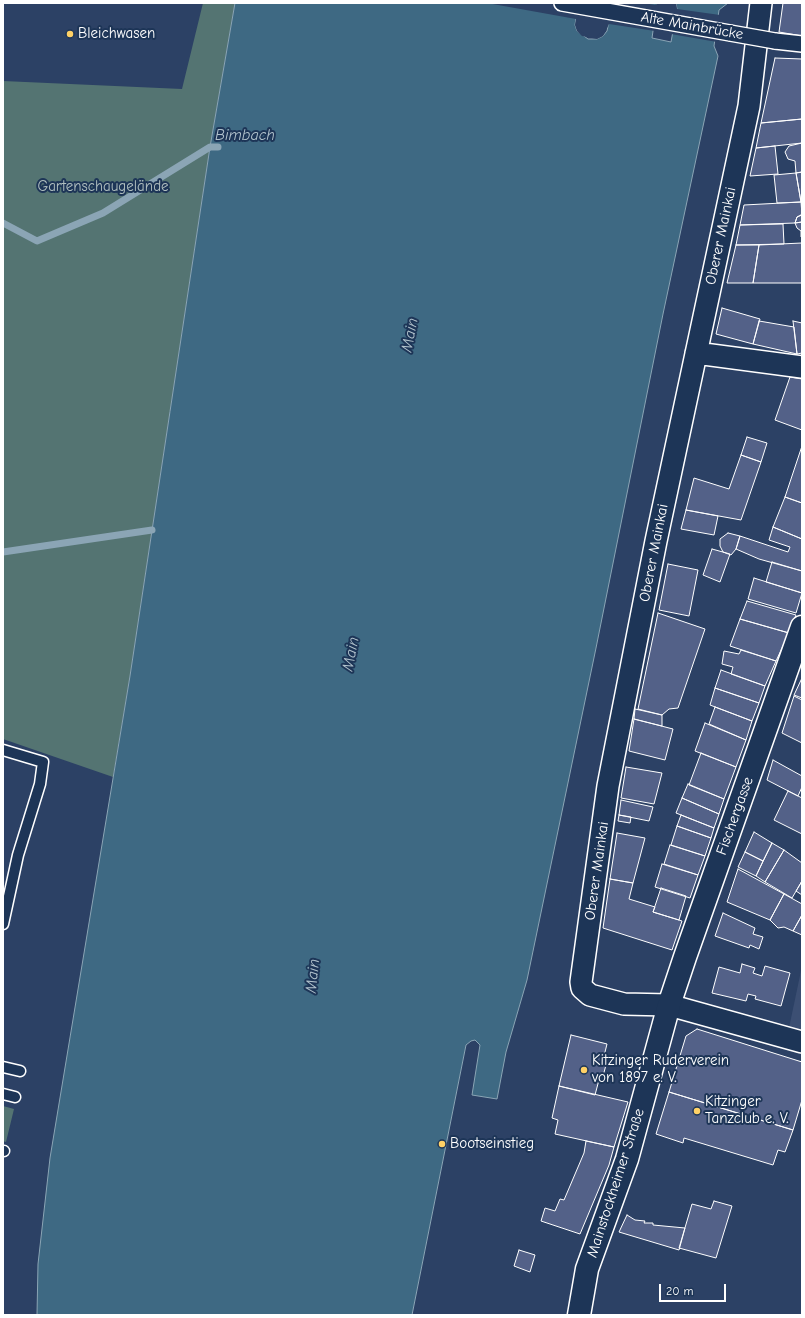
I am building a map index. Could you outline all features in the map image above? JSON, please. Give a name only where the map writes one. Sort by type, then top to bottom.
[{"type":"street","name":"Alte Mainbrücke","points":[[562,3],[766,36],[802,44]]},
{"type":"street","name":"Oberer Mainkai","points":[[761,3],[766,36],[749,106],[696,353],[608,786],[581,982],[582,988],[590,996],[624,1004],[669,1005],[802,1042]]},
{"type":"street","points":[[696,353],[802,366]]},
{"type":"street","name":"Fischergasse","points":[[669,1005],[684,957],[802,627]]},
{"type":"street","name":"Mainstockheimer Straße","points":[[579,1315],[587,1269],[627,1159],[669,1005]]},
{"type":"lane","points":[[3,750],[43,762],[40,784],[18,855],[3,924]]},
{"type":"lane","points":[[3,1067],[20,1071]]},
{"type":"lane","points":[[3,1094],[15,1097]]},
{"type":"shaded area","points":[[802,966],[802,1031],[789,1028]]},
{"type":"green space","name":"Gartenschaugelände","points":[[203,3],[235,3],[210,147],[130,676],[113,777],[3,739],[3,81],[182,89]]},
{"type":"green space","points":[[3,1106],[14,1109],[6,1142],[3,1141]]},
{"type":"water","name":"Main","points":[[235,3],[578,3],[575,25],[577,31],[588,39],[597,39],[603,36],[607,31],[613,3],[657,3],[652,38],[671,42],[677,9],[676,3],[728,3],[719,10],[714,46],[718,56],[663,314],[527,980],[506,1052],[497,1099],[472,1095],[480,1045],[475,1040],[466,1045],[412,1315],[37,1315],[38,1264],[50,1158],[130,676],[210,147]]},
{"type":"pier","points":[[487,3],[580,3],[577,24],[579,30],[589,37],[596,37],[605,30],[611,3],[644,3],[655,5],[659,3],[655,31],[609,24],[603,36],[597,39],[582,36],[577,31],[575,25],[576,19]]},
{"type":"pier","points":[[674,3],[676,3],[677,9],[720,15],[717,42],[671,34],[675,8]]},
{"type":"building","points":[[783,3],[802,3],[802,36],[779,32]]},
{"type":"building","points":[[775,58],[802,59],[802,119],[761,123]]},
{"type":"building","points":[[802,119],[802,143],[756,148],[761,123]]},
{"type":"building","points":[[802,143],[802,172],[796,173],[795,161],[788,159],[785,152],[789,146]]},
{"type":"building","points":[[775,146],[778,174],[750,176],[756,148]]},
{"type":"building","points":[[802,172],[802,202],[801,202],[796,173]]},
{"type":"building","points":[[796,173],[801,202],[777,203],[774,175]]},
{"type":"building","points":[[801,202],[802,215],[797,217],[795,223],[740,225],[744,205]]},
{"type":"building","points":[[801,215],[802,222],[795,223],[797,217]]},
{"type":"building","points":[[802,222],[801,237],[801,231],[797,228],[795,223]]},
{"type":"building","points":[[783,224],[784,244],[736,245],[740,225]]},
{"type":"building","points":[[802,243],[802,283],[753,283],[759,245]]},
{"type":"building","points":[[736,245],[759,245],[753,283],[727,283]]},
{"type":"building","points":[[722,308],[760,319],[753,344],[716,334]]},
{"type":"building","points":[[759,321],[794,327],[797,354],[753,344]]},
{"type":"building","points":[[793,321],[802,323],[802,353],[797,354]]},
{"type":"building","points":[[790,377],[802,379],[802,430],[775,420]]},
{"type":"building","points":[[747,437],[767,443],[761,462],[741,455]]},
{"type":"building","points":[[802,446],[802,503],[785,497]]},
{"type":"building","points":[[741,455],[761,462],[741,520],[686,510],[694,478],[729,489]]},
{"type":"building","points":[[785,497],[802,503],[802,539],[773,527]]},
{"type":"building","points":[[686,510],[718,516],[714,535],[681,529]]},
{"type":"building","points":[[773,527],[802,539],[802,571],[759,559],[736,549],[740,536],[788,552],[790,547],[769,540]]},
{"type":"building","points":[[728,533],[740,536],[736,549],[731,555],[723,552],[720,546],[720,539]]},
{"type":"building","points":[[712,549],[730,554],[720,582],[703,575]]},
{"type":"building","points":[[772,562],[802,571],[802,593],[766,582]]},
{"type":"building","points":[[668,564],[698,570],[689,616],[659,610]]},
{"type":"building","points":[[754,578],[802,593],[796,613],[748,599]]},
{"type":"building","points":[[747,601],[796,615],[789,633],[740,619]]},
{"type":"building","points":[[658,613],[705,629],[678,708],[669,709],[662,715],[638,709]]},
{"type":"building","points":[[740,619],[789,633],[776,661],[730,646]]},
{"type":"building","points":[[741,650],[776,661],[765,686],[731,674],[733,667],[722,664],[724,651],[739,654]]},
{"type":"building","points":[[721,670],[765,686],[759,703],[715,688]]},
{"type":"building","points":[[802,678],[802,698],[794,695]]},
{"type":"building","points":[[715,688],[759,703],[752,721],[710,705]]},
{"type":"building","points":[[794,696],[802,700],[802,743],[782,733]]},
{"type":"building","points":[[715,707],[752,721],[746,740],[709,724]]},
{"type":"building","points":[[635,709],[662,715],[662,726],[634,719]]},
{"type":"building","points":[[634,719],[673,729],[665,760],[629,751]]},
{"type":"building","points":[[705,723],[746,740],[736,767],[695,751]]},
{"type":"building","points":[[701,753],[736,767],[724,799],[689,785]]},
{"type":"building","points":[[773,760],[802,776],[802,787],[798,796],[767,780]]},
{"type":"building","points":[[626,767],[662,773],[654,804],[621,798]]},
{"type":"building","points":[[688,784],[724,799],[719,814],[682,798]]},
{"type":"building","points":[[788,791],[802,798],[802,834],[774,820]]},
{"type":"building","points":[[682,798],[719,814],[714,828],[676,813]]},
{"type":"building","points":[[621,800],[653,807],[649,821],[619,815]]},
{"type":"building","points":[[619,815],[631,817],[630,823],[618,821]]},
{"type":"building","points":[[681,815],[714,828],[711,838],[677,826]]},
{"type":"building","points":[[677,826],[711,838],[705,856],[671,845]]},
{"type":"building","points":[[754,832],[772,843],[763,861],[745,852]]},
{"type":"building","points":[[617,833],[645,838],[633,883],[610,879]]},
{"type":"building","points":[[772,843],[784,850],[765,882],[756,876]]},
{"type":"building","points":[[670,845],[705,856],[698,875],[664,864]]},
{"type":"building","points":[[784,850],[802,863],[802,881],[792,898],[765,882]]},
{"type":"building","points":[[745,852],[763,861],[756,876],[738,867]]},
{"type":"building","points":[[662,864],[698,875],[690,898],[655,887]]},
{"type":"building","points":[[738,869],[784,894],[770,920],[727,902]]},
{"type":"building","points":[[610,879],[633,883],[629,899],[655,907],[653,912],[682,921],[672,950],[603,928]]},
{"type":"building","points":[[802,881],[802,895],[796,891]]},
{"type":"building","points":[[661,888],[686,896],[679,920],[653,912]]},
{"type":"building","points":[[784,894],[802,904],[802,915],[793,931],[784,927],[778,928],[770,920]]},
{"type":"building","points":[[723,913],[755,928],[753,934],[763,937],[759,949],[750,945],[749,948],[715,936]]},
{"type":"building","points":[[802,915],[802,935],[793,931]]},
{"type":"building","points":[[742,964],[755,968],[753,973],[762,976],[765,966],[790,973],[781,1006],[755,999],[756,996],[748,994],[746,1001],[712,993],[719,967],[740,973]]},
{"type":"building","points":[[697,1029],[802,1062],[802,1100],[793,1130],[669,1092],[686,1036]]},
{"type":"building","name":"Kitzinger Ruderverein von 1897 e. V.","points":[[571,1035],[607,1044],[602,1064],[606,1065],[603,1076],[600,1076],[595,1095],[559,1086]]},
{"type":"building","points":[[559,1086],[628,1102],[614,1147],[555,1134],[558,1120],[552,1118]]},
{"type":"building","name":"Kitzinger Tanzclub e. V.","points":[[669,1092],[793,1130],[785,1152],[778,1150],[773,1165],[684,1138],[683,1143],[656,1134]]},
{"type":"building","points":[[586,1141],[614,1147],[609,1165],[580,1234],[541,1221],[545,1208],[555,1211],[560,1199],[564,1200],[584,1153]]},
{"type":"building","points":[[714,1201],[732,1206],[716,1258],[679,1248],[692,1204],[711,1209]]},
{"type":"building","points":[[627,1215],[635,1220],[645,1221],[644,1223],[685,1228],[679,1250],[619,1232]]},
{"type":"building","points":[[519,1250],[535,1255],[530,1272],[514,1266]]},
{"type":"waterway","name":"Bimbach","points":[[3,223],[37,241],[103,213],[210,147],[218,147]]},
{"type":"waterway","points":[[3,552],[152,530]]},
{"type":"place","name":"Bleichwasen","points":[[70,34]]},
{"type":"place","name":"Kitzinger Ruderverein von 1897 e. V.","points":[[584,1070]]},
{"type":"place","name":"Kitzinger Tanzclub e. V.","points":[[697,1111]]},
{"type":"place","name":"Bootseinstieg","points":[[442,1144]]}]
